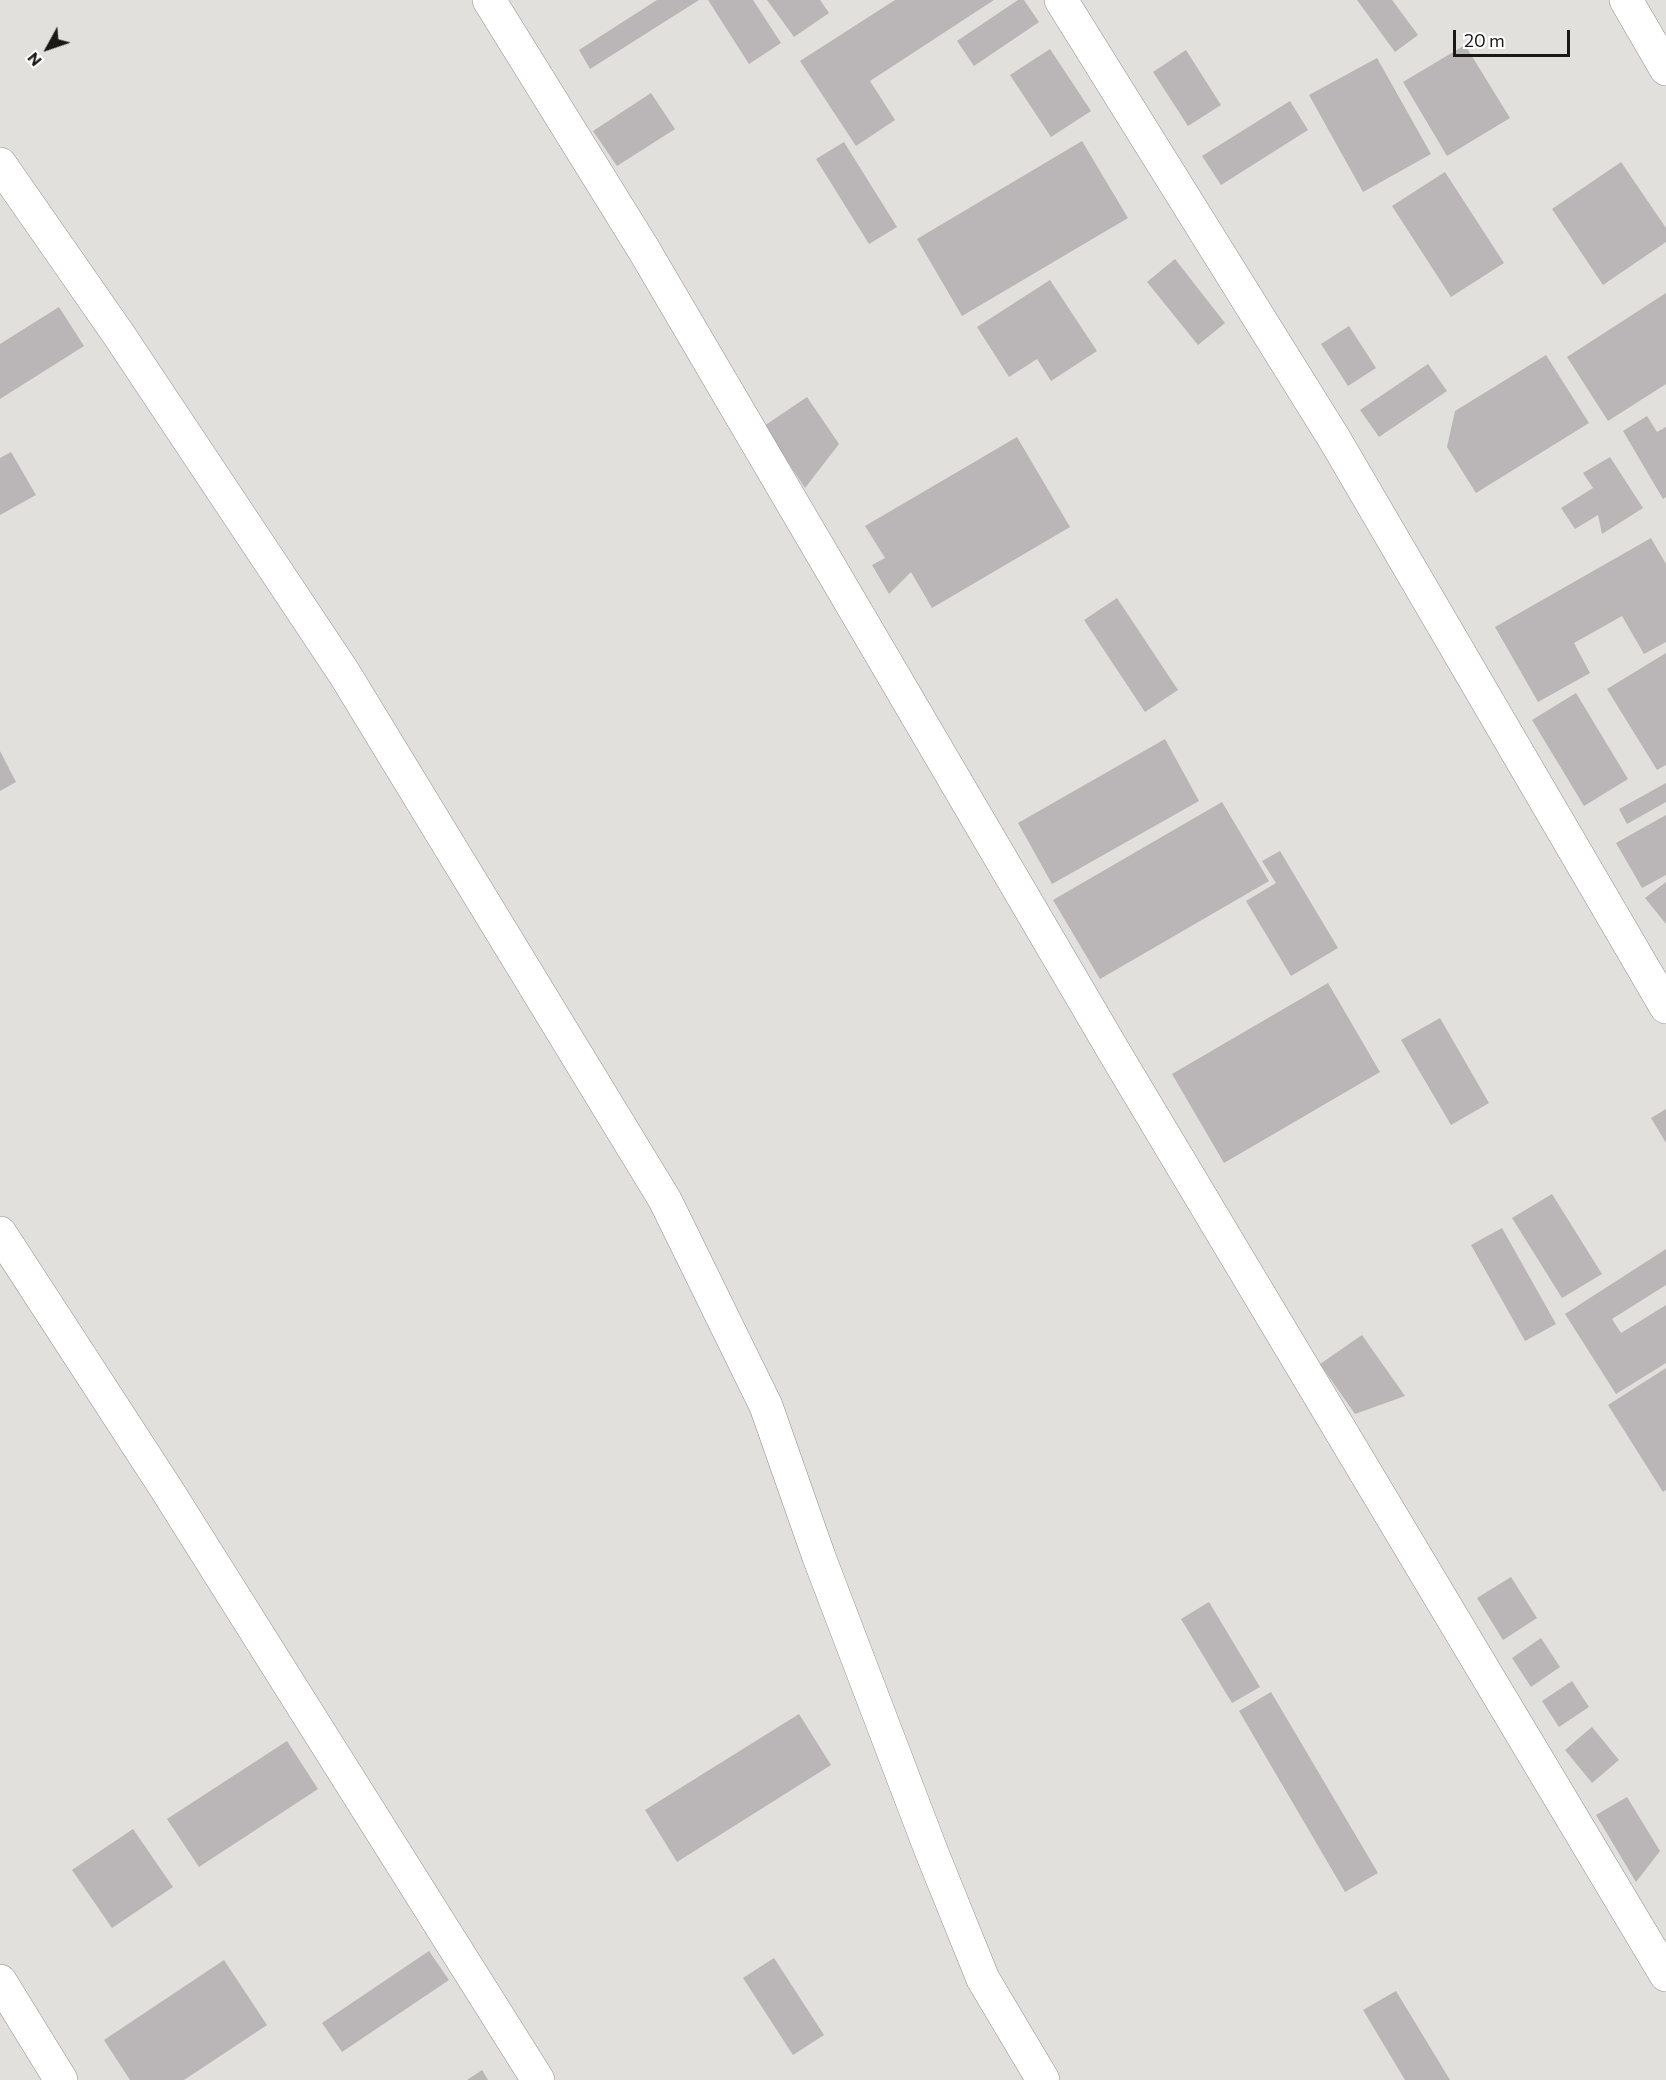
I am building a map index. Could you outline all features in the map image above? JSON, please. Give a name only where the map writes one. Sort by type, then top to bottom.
[{"type":"street","points":[[489,0],[644,250],[1116,1055],[1666,1975]]},
{"type":"street","points":[[1061,0],[1341,450],[1666,1007]]},
{"type":"street","points":[[1626,0],[1666,69]]},
{"type":"street","points":[[0,164],[119,335],[344,673],[665,1200],[766,1406],[840,1612],[983,1979],[1043,2080]]},
{"type":"street","points":[[0,1233],[173,1500],[538,2080]]},
{"type":"street","points":[[0,1981],[61,2080]]},
{"type":"building","points":[[657,0],[699,0],[590,69],[579,50]]},
{"type":"building","points":[[708,0],[753,0],[781,43],[749,64]]},
{"type":"building","points":[[767,0],[820,0],[829,13],[794,37]]},
{"type":"building","points":[[895,0],[994,0],[870,81],[895,120],[856,146],[800,61]]},
{"type":"building","points":[[1018,0],[1024,0],[1039,22],[974,66],[957,41]]},
{"type":"building","points":[[1357,0],[1392,0],[1418,35],[1395,52]]},
{"type":"building","points":[[1465,45],[1510,118],[1447,156],[1403,82]]},
{"type":"building","points":[[1050,49],[1091,111],[1051,137],[1010,75]]},
{"type":"building","points":[[1186,50],[1221,105],[1188,126],[1153,72]]},
{"type":"building","points":[[1377,58],[1431,154],[1363,192],[1309,95]]},
{"type":"building","points":[[651,93],[675,129],[617,166],[593,131]]},
{"type":"building","points":[[1290,101],[1308,130],[1221,185],[1202,156]]},
{"type":"building","points":[[1082,141],[1128,218],[962,316],[917,239]]},
{"type":"building","points":[[844,142],[897,227],[869,244],[816,159]]},
{"type":"building","points":[[1621,162],[1666,228],[1666,242],[1603,285],[1552,209]]},
{"type":"building","points":[[1445,172],[1504,263],[1451,297],[1392,206]]},
{"type":"building","points":[[1175,259],[1225,323],[1198,345],[1147,282]]},
{"type":"building","points":[[1050,280],[1097,351],[1051,381],[1037,359],[1009,377],[977,327]]},
{"type":"building","points":[[1666,293],[1666,384],[1608,421],[1567,357]]},
{"type":"building","points":[[59,307],[84,346],[0,399],[0,344]]},
{"type":"building","points":[[1349,326],[1376,368],[1348,386],[1321,344]]},
{"type":"building","points":[[1546,355],[1589,423],[1476,493],[1447,447],[1455,411]]},
{"type":"building","points":[[1428,364],[1447,391],[1379,437],[1360,410]]},
{"type":"building","points":[[807,397],[839,444],[805,488],[764,426]]},
{"type":"building","points":[[1647,416],[1657,432],[1666,427],[1666,497],[1663,499],[1623,431]]},
{"type":"building","points":[[1017,437],[1070,527],[932,608],[911,572],[889,594],[872,565],[885,558],[865,526]]},
{"type":"building","points":[[11,452],[36,495],[0,515],[0,458]]},
{"type":"building","points":[[1610,457],[1643,508],[1602,534],[1598,515],[1575,529],[1561,508],[1593,488],[1583,473]]},
{"type":"building","points":[[1651,538],[1666,564],[1666,642],[1644,654],[1622,616],[1574,643],[1590,673],[1538,702],[1495,627]]},
{"type":"building","points":[[1117,598],[1178,690],[1145,712],[1084,620]]},
{"type":"building","points":[[1666,653],[1666,765],[1657,770],[1607,689]]},
{"type":"building","points":[[1576,693],[1628,779],[1584,806],[1532,720]]},
{"type":"building","points":[[1165,739],[1199,801],[1052,884],[1018,823]]},
{"type":"building","points":[[0,751],[16,782],[0,791]]},
{"type":"building","points":[[1666,783],[1666,802],[1627,824],[1619,809]]},
{"type":"building","points":[[1222,802],[1269,881],[1100,979],[1053,900]]},
{"type":"building","points":[[1666,815],[1666,875],[1642,888],[1616,843]]},
{"type":"building","points":[[1280,851],[1338,948],[1291,976],[1246,901],[1276,883],[1262,861]]},
{"type":"building","points":[[1666,882],[1666,924],[1645,898]]},
{"type":"building","points":[[1328,983],[1380,1072],[1224,1163],[1172,1074]]},
{"type":"building","points":[[1440,1018],[1489,1103],[1451,1125],[1401,1040]]},
{"type":"building","points":[[1666,1109],[1666,1143],[1651,1118]]},
{"type":"building","points":[[1552,1194],[1602,1274],[1562,1298],[1512,1218]]},
{"type":"building","points":[[1502,1228],[1556,1324],[1525,1341],[1471,1245]]},
{"type":"building","points":[[1666,1249],[1666,1285],[1612,1319],[1621,1333],[1666,1305],[1666,1363],[1616,1394],[1565,1314]]},
{"type":"building","points":[[1362,1335],[1405,1396],[1355,1414],[1320,1364]]},
{"type":"building","points":[[1666,1368],[1666,1490],[1663,1492],[1608,1405]]},
{"type":"building","points":[[1511,1577],[1537,1618],[1503,1640],[1477,1598]]},
{"type":"building","points":[[1209,1602],[1260,1687],[1232,1703],[1181,1619]]},
{"type":"building","points":[[1541,1638],[1560,1667],[1531,1687],[1512,1658]]},
{"type":"building","points":[[1572,1681],[1589,1707],[1559,1727],[1542,1701]]},
{"type":"building","points":[[1271,1692],[1378,1873],[1345,1892],[1239,1711]]},
{"type":"building","points":[[799,1714],[831,1765],[677,1862],[645,1810]]},
{"type":"building","points":[[1592,1727],[1619,1760],[1592,1783],[1565,1750]]},
{"type":"building","points":[[287,1741],[318,1789],[199,1867],[167,1819]]},
{"type":"building","points":[[1627,1797],[1660,1851],[1636,1882],[1596,1815]]},
{"type":"building","points":[[133,1829],[173,1887],[112,1928],[72,1870]]},
{"type":"building","points":[[429,1951],[449,1980],[342,2052],[322,2023]]},
{"type":"building","points":[[774,1958],[824,2035],[793,2055],[743,1978]]},
{"type":"building","points":[[224,1960],[267,2025],[184,2080],[130,2080],[104,2040]]},
{"type":"building","points":[[1396,1991],[1450,2080],[1405,2080],[1363,2010]]},
{"type":"building","points":[[482,2070],[488,2080],[467,2080]]}]
